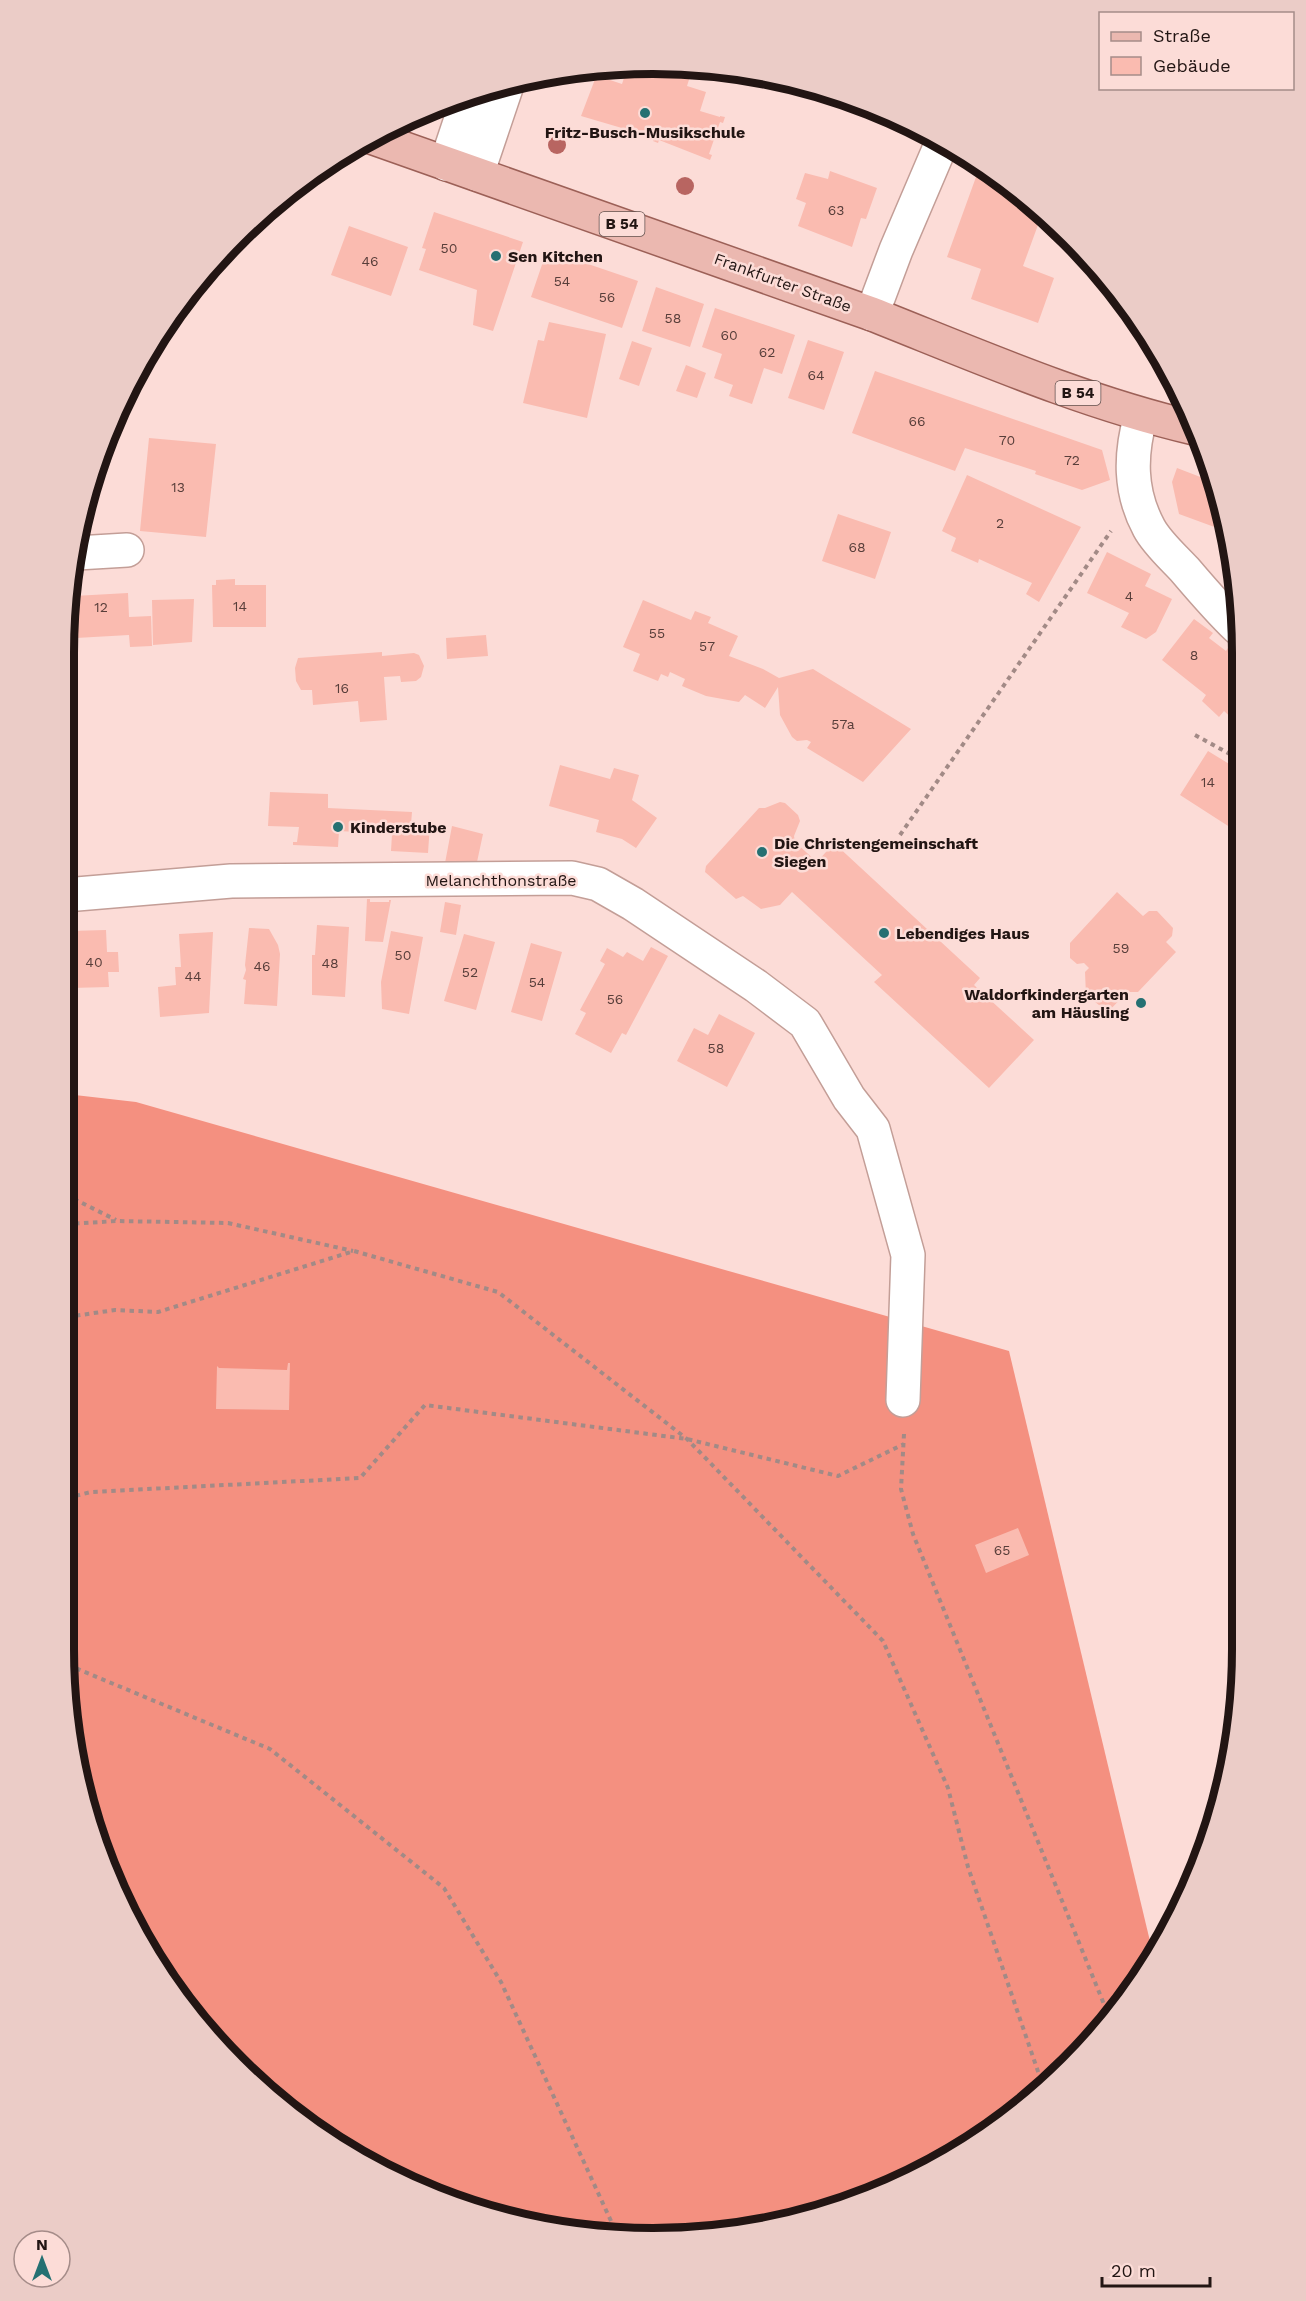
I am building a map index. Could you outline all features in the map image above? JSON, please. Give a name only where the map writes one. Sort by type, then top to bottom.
[{"type":"main road","name":"Frankfurter Straße","points":[[382,141],[872,314],[1014,371],[1141,415],[1186,426]]},
{"type":"street","points":[[477,174],[504,93]]},
{"type":"street","points":[[446,164],[466,104]]},
{"type":"street","points":[[872,314],[896,249],[939,149]]},
{"type":"street","points":[[1141,415],[1135,437],[1132,466],[1135,492],[1149,530],[1231,622]]},
{"type":"street","points":[[83,553],[127,550]]},
{"type":"street","name":"Melanchthonstraße","points":[[74,894],[231,881],[572,878],[598,884],[633,904],[756,986],[805,1023],[849,1098],[873,1129],[908,1255],[903,1400]]},
{"type":"path","points":[[900,835],[1113,529],[1142,511]]},
{"type":"path","points":[[1195,735],[1232,755]]},
{"type":"path","points":[[74,1199],[117,1221]]},
{"type":"path","points":[[74,1224],[117,1221],[228,1223],[354,1251],[498,1292],[687,1439],[883,1641],[948,1788],[968,1867],[1041,2079]]},
{"type":"path","points":[[74,1316],[115,1310],[158,1311],[354,1251]]},
{"type":"path","points":[[74,1496],[91,1492],[360,1478],[425,1405],[687,1439],[838,1476],[904,1444],[901,1489],[914,1534],[1106,2009]]},
{"type":"path","points":[[75,1668],[270,1749],[444,1888],[501,1982],[613,2226]]},
{"type":"shaded area","points":[[74,1095],[136,1102],[1009,1351],[1151,1945],[1113,2001],[1089,2030],[1063,2058],[1006,2108],[943,2150],[909,2168],[839,2197],[803,2208],[729,2223],[691,2226],[653,2228],[577,2223],[503,2208],[467,2197],[397,2168],[363,2150],[300,2108],[271,2084],[243,2058],[193,2001],[151,1938],[118,1870],[93,1798],[78,1724],[74,1648]]},
{"type":"building","name":"Fritz-Busch-Musikschule","points":[[625,75],[690,75],[687,86],[706,92],[700,111],[725,117],[723,123],[720,122],[709,154],[712,155],[710,160],[659,140],[658,143],[638,134],[637,136],[631,134],[632,131],[581,116],[596,76],[622,84]]},
{"type":"building","points":[[830,171],[877,188],[866,219],[861,218],[852,247],[798,226],[806,203],[796,199],[805,173],[828,179]]},
{"type":"building","points":[[978,173],[1039,221],[1023,266],[1054,278],[1038,323],[971,299],[981,269],[947,257]]},
{"type":"building","points":[[434,212],[523,242],[493,331],[473,325],[477,290],[419,270],[426,249],[422,248]]},
{"type":"building","points":[[349,226],[408,247],[391,296],[331,275]]},
{"type":"building","points":[[547,250],[638,281],[622,328],[531,297]]},
{"type":"building","points":[[656,287],[704,304],[690,347],[642,331]]},
{"type":"building","points":[[715,308],[795,335],[782,374],[764,368],[752,404],[729,396],[733,385],[714,378],[722,354],[702,347]]},
{"type":"building","points":[[549,322],[606,334],[587,418],[523,403],[538,340],[544,341]]},
{"type":"building","points":[[808,340],[844,352],[824,410],[788,398]]},
{"type":"building","points":[[632,341],[652,348],[639,386],[619,379]]},
{"type":"building","points":[[686,365],[706,373],[697,398],[676,391]]},
{"type":"building","points":[[875,371],[1102,450],[1110,480],[1082,490],[1035,474],[1036,471],[965,448],[955,471],[852,433]]},
{"type":"building","points":[[149,438],[216,444],[206,537],[140,531]]},
{"type":"building","points":[[1177,468],[1206,479],[1219,529],[1179,514],[1172,482]]},
{"type":"building","points":[[967,475],[1081,527],[1039,602],[1026,594],[1032,583],[979,559],[978,563],[951,551],[956,538],[942,531]]},
{"type":"building","points":[[838,514],[891,532],[875,579],[822,561]]},
{"type":"building","points":[[1107,552],[1151,574],[1145,586],[1172,599],[1156,632],[1146,639],[1121,627],[1129,613],[1087,593]]},
{"type":"building","points":[[235,579],[235,585],[266,585],[266,627],[213,627],[212,585],[216,585],[216,580]]},
{"type":"building","points":[[128,593],[129,617],[151,616],[152,646],[130,647],[129,635],[76,638],[77,596]]},
{"type":"building","points":[[194,599],[192,642],[153,645],[152,600]]},
{"type":"building","points":[[643,600],[691,620],[695,611],[711,617],[708,623],[738,636],[729,656],[779,678],[813,669],[911,729],[863,782],[807,748],[811,742],[797,741],[792,737],[780,715],[778,687],[765,708],[745,695],[739,702],[706,696],[682,686],[685,679],[670,672],[668,677],[661,674],[658,681],[633,671],[640,654],[623,647]]},
{"type":"building","points":[[1194,619],[1213,633],[1209,638],[1226,651],[1228,648],[1232,652],[1232,718],[1224,711],[1219,717],[1202,701],[1206,695],[1162,660]]},
{"type":"building","points":[[486,635],[488,656],[447,659],[446,638]]},
{"type":"building","points":[[382,652],[382,656],[414,653],[419,655],[424,666],[421,677],[416,681],[401,682],[400,676],[384,677],[387,720],[360,722],[358,701],[313,705],[312,690],[301,690],[296,681],[295,668],[298,658]]},
{"type":"building","points":[[1208,751],[1232,766],[1232,828],[1180,795]]},
{"type":"building","points":[[560,765],[610,779],[614,768],[639,775],[632,800],[657,818],[636,848],[622,839],[596,832],[599,820],[549,806]]},
{"type":"building","points":[[270,792],[328,794],[328,808],[412,812],[411,824],[430,824],[428,853],[391,851],[392,834],[339,831],[338,847],[293,845],[293,842],[297,842],[299,827],[268,826]]},
{"type":"building","name":"Lebendiges Haus","points":[[780,802],[785,803],[798,815],[800,821],[794,836],[795,842],[817,862],[834,843],[980,978],[974,985],[1034,1040],[989,1088],[874,982],[882,975],[792,892],[780,905],[761,909],[743,896],[736,899],[705,872],[706,866],[759,808]]},
{"type":"building","points":[[452,826],[483,834],[477,862],[445,863]]},
{"type":"building","points":[[1117,892],[1143,916],[1149,911],[1157,911],[1173,928],[1172,936],[1166,942],[1176,952],[1138,992],[1127,992],[1108,1012],[1086,995],[1085,972],[1089,968],[1084,963],[1077,964],[1070,958],[1070,943]]},
{"type":"building","points":[[367,899],[370,899],[370,902],[389,902],[391,900],[383,942],[365,941]]},
{"type":"building","points":[[445,902],[461,905],[456,935],[440,932]]},
{"type":"building","points":[[317,925],[349,927],[345,997],[312,995],[312,955],[315,955]]},
{"type":"building","points":[[249,928],[269,929],[278,945],[280,954],[277,1006],[244,1004],[246,980],[243,979],[246,970]]},
{"type":"building","points":[[106,930],[107,952],[118,952],[119,972],[108,972],[109,987],[74,988],[74,931]]},
{"type":"building","points":[[391,931],[423,937],[409,1014],[382,1009],[381,982]]},
{"type":"building","points":[[213,932],[209,1013],[160,1017],[158,987],[176,985],[175,967],[181,967],[179,934]]},
{"type":"building","points":[[464,934],[495,942],[476,1010],[444,1001]]},
{"type":"building","points":[[531,943],[562,952],[542,1021],[511,1012]]},
{"type":"building","points":[[651,947],[668,956],[626,1035],[622,1033],[611,1053],[575,1034],[586,1013],[580,1010],[605,964],[600,961],[607,948],[623,957],[627,952],[643,961]]},
{"type":"building","points":[[719,1014],[755,1033],[727,1087],[677,1061],[694,1028],[708,1035]]},
{"type":"building","points":[[288,1363],[290,1363],[289,1410],[216,1409],[217,1366],[219,1368],[287,1370]]},
{"type":"building","points":[[1018,1528],[1029,1555],[986,1573],[975,1545]]},
{"type":"place","name":"Fritz-Busch-Musikschule","points":[[645,113]]},
{"type":"place","name":"Sen Kitchen","points":[[496,256]]},
{"type":"place","name":"Kinderstube","points":[[338,827]]},
{"type":"place","name":"Die Christengemeinschaft Siegen","points":[[762,852]]},
{"type":"place","name":"Lebendiges Haus","points":[[884,933]]},
{"type":"place","name":"Waldorfkindergarten am Häusling","points":[[1141,1003]]}]
